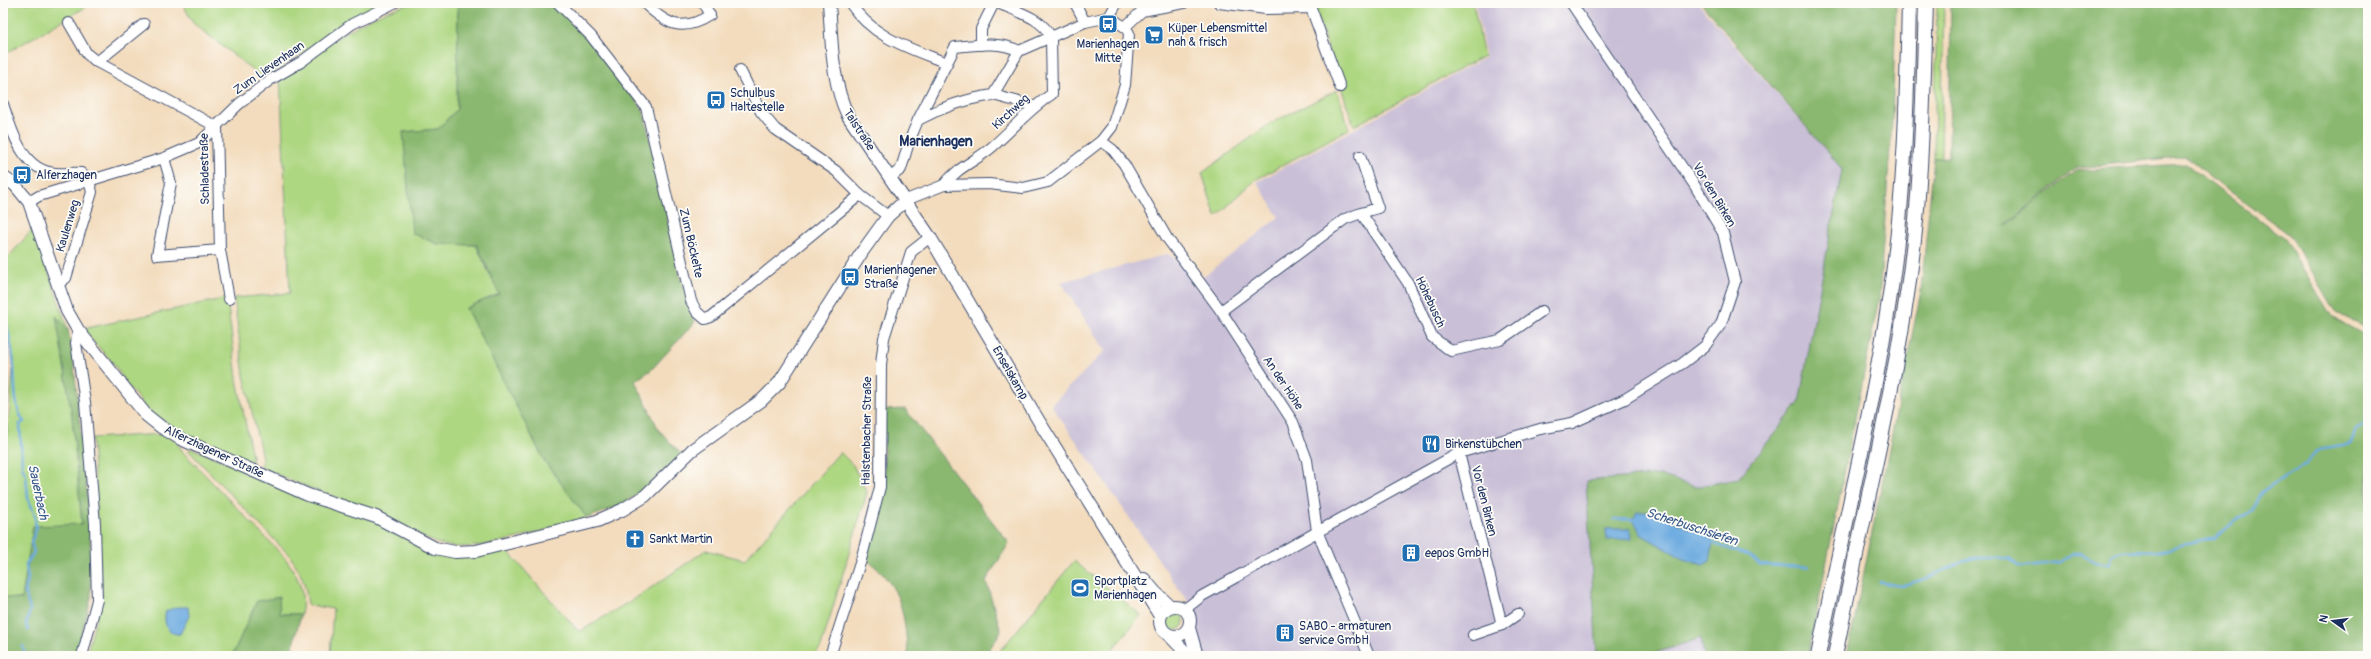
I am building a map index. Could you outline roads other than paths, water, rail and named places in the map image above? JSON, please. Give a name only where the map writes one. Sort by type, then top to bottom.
[{"type":"highway","points":[[1818,656],[1874,392],[1891,286],[1906,136],[1909,3]]},
{"type":"highway","points":[[1835,656],[1890,391],[1908,287],[1922,151],[1926,3]]},
{"type":"main road","name":"Talstraße","points":[[829,3],[835,75],[839,96],[848,116],[906,200]]},
{"type":"main road","name":"Alferzhagener Straße","points":[[3,176],[15,185],[29,202],[67,310],[78,330],[146,415],[161,427],[181,439],[308,495],[376,518],[435,548],[455,552],[476,551],[597,521],[622,510],[645,496],[692,450],[762,400],[779,384],[846,275],[888,216]]},
{"type":"main road","points":[[888,216],[906,200]]},
{"type":"main road","name":"Enselskamp","points":[[906,200],[930,237],[1040,424],[1160,616],[1161,627],[1189,656]]},
{"type":"main road","name":"Enselskamp","points":[[1116,544],[1154,592],[1170,606],[1180,606],[1185,609]]},
{"type":"main road","points":[[1160,616],[1170,606]]},
{"type":"main road","points":[[1185,609],[1190,621],[1189,628],[1197,656]]},
{"type":"main road","points":[[1170,636],[1181,635],[1189,628]]},
{"type":"street","name":"Zum Lievenhaan","points":[[29,202],[39,196],[164,158],[199,144],[239,104],[270,80],[301,62],[352,24],[394,3]]},
{"type":"street","name":"Zum Böckelte","points":[[558,3],[591,36],[646,107],[691,301],[700,317],[705,319],[711,317],[860,195]]},
{"type":"street","points":[[644,3],[656,15],[677,26],[696,24],[710,15],[703,3]]},
{"type":"street","points":[[850,3],[864,22],[895,43],[947,63]]},
{"type":"street","points":[[981,45],[981,29],[994,3]]},
{"type":"street","points":[[998,3],[1044,25],[1051,38]]},
{"type":"street","points":[[1075,3],[1085,22]]},
{"type":"street","points":[[1109,17],[1117,3]]},
{"type":"street","points":[[1125,27],[1142,11],[1184,3]]},
{"type":"street","points":[[1224,3],[1266,9],[1311,8],[1340,87]]},
{"type":"street","name":"Vor den Birken","points":[[1317,531],[1458,453],[1540,429],[1572,423],[1625,399],[1667,374],[1705,346],[1721,324],[1735,282],[1723,233],[1695,186],[1571,3]]},
{"type":"street","points":[[906,200],[944,185],[989,184],[1023,188],[1037,186],[1048,182],[1101,141],[1112,127],[1125,85],[1129,34],[1125,27],[1109,17],[1085,22],[1019,51],[993,95]]},
{"type":"street","name":"Schladestraße","points":[[69,23],[87,54],[97,62],[217,127],[220,250],[229,299]]},
{"type":"street","points":[[97,62],[144,24]]},
{"type":"street","name":"Kirchweg","points":[[944,185],[950,176],[992,148],[1034,106],[1052,94],[1051,38]]},
{"type":"street","points":[[891,177],[901,169],[909,142],[918,120],[955,47],[981,45],[1009,46],[1019,51]]},
{"type":"street","points":[[740,70],[761,112],[774,129],[836,171],[860,195],[888,216]]},
{"type":"street","points":[[918,120],[938,109],[971,98],[993,95],[1034,106]]},
{"type":"street","points":[[3,104],[17,142],[27,158],[38,168],[56,173],[81,173],[89,180]]},
{"type":"street","name":"An der Höhe","points":[[1101,141],[1113,150],[1124,164],[1166,238],[1221,311],[1293,422],[1307,460],[1317,531],[1369,656]]},
{"type":"street","points":[[1221,311],[1345,219],[1378,208],[1360,156]]},
{"type":"street","points":[[164,158],[171,182],[158,255],[220,250]]},
{"type":"street","name":"Kaulenweg","points":[[58,284],[66,278],[92,192],[89,180]]},
{"type":"street","name":"Höhebusch","points":[[1361,213],[1408,283],[1432,337],[1451,351],[1500,340],[1542,311]]},
{"type":"street","name":"Halstenbacher Straße","points":[[830,656],[861,560],[880,487],[881,365],[884,338],[911,252],[930,237]]},
{"type":"street","points":[[78,330],[76,343],[84,395],[95,524],[96,600],[82,656]]},
{"type":"street","name":"Vor den Birken","points":[[1458,453],[1502,625]]},
{"type":"street","points":[[1185,609],[1202,596],[1317,531]]},
{"type":"street","points":[[1473,635],[1502,625],[1518,614]]},
{"type":"water","points":[[1637,512],[1654,512],[1697,532],[1714,536],[1710,561],[1703,565],[1684,559],[1642,535],[1633,520]]},
{"type":"water","points":[[1606,529],[1630,529],[1631,539],[1606,540]]},
{"type":"water","points":[[177,607],[188,607],[189,616],[180,634],[171,632],[165,623],[166,611]]},
{"type":"waterway","name":"Sauerbach","points":[[3,309],[12,352],[16,400],[20,415],[24,422],[20,424],[22,467],[26,475],[28,498],[35,515],[36,530],[31,542],[34,552],[26,565],[28,579],[25,592],[30,610],[26,624],[28,630]]},
{"type":"waterway","name":"Scherbuschsiefen","points":[[1880,582],[1900,586],[1928,578],[1962,561],[1973,558],[2010,558],[2020,567],[2060,562],[2073,553],[2082,553],[2095,562],[2110,563],[2112,555],[2117,552],[2151,552],[2200,540],[2214,539],[2238,518],[2250,512],[2254,508],[2260,494],[2263,491],[2289,474],[2305,466],[2316,450],[2338,447],[2351,442],[2356,430],[2364,425],[2368,410]]},
{"type":"waterway","name":"Scherbuschsiefen","points":[[1614,519],[1636,520]]},
{"type":"waterway","name":"Scherbuschsiefen","points":[[1712,543],[1750,556],[1761,565],[1808,567]]},
{"type":"waterway","name":"Sauerbach","points":[[23,646],[25,656]]},
{"type":"place","name":"Marienhagen Mitte","points":[[1108,24]]},
{"type":"place","name":"Küper Lebensmittel nah & frisch","points":[[1154,35]]},
{"type":"place","name":"Schulbus Haltestelle","points":[[716,100]]},
{"type":"place","name":"Alferzhagen","points":[[22,175]]},
{"type":"place","name":"Marienhagener Straße","points":[[850,277]]},
{"type":"place","name":"Birkenstübchen","points":[[1431,444]]},
{"type":"place","name":"Sankt Martin","points":[[635,539]]},
{"type":"place","name":"eepos GmbH","points":[[1411,553]]},
{"type":"place","name":"Sportplatz Marienhagen","points":[[1080,588]]},
{"type":"place","name":"SABO - armaturen service GmbH","points":[[1285,633]]},
{"type":"district","name":"Marienhagen","points":[[936,141]]}]
